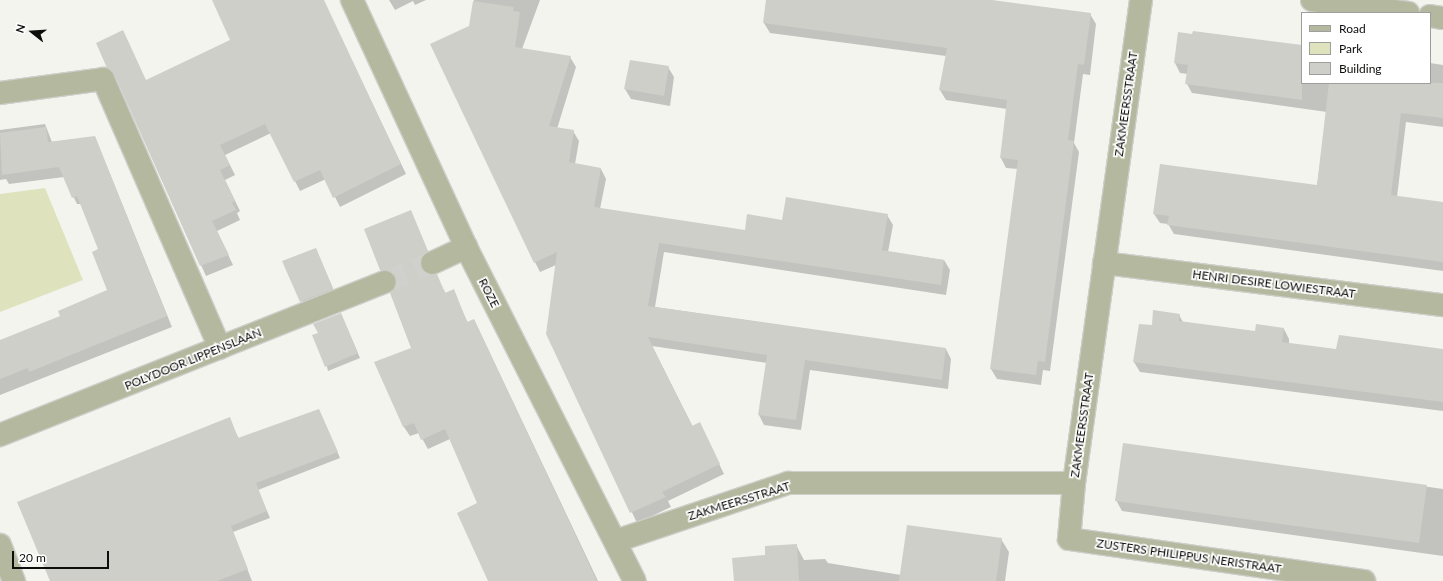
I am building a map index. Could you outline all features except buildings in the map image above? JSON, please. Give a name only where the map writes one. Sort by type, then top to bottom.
[{"type":"street","name":"ROZE","points":[[352,0],[466,247],[635,581]]},
{"type":"street","name":"ZAKMEERSSTRAAT","points":[[616,541],[788,483],[1074,483],[1141,0]]},
{"type":"street","points":[[1312,0],[1401,12]]},
{"type":"street","points":[[1431,16],[1443,18]]},
{"type":"street","points":[[0,93],[102,79],[220,348]]},
{"type":"street","points":[[432,263],[466,247]]},
{"type":"street","name":"HENRI DESIRE LOWIESTRAAT","points":[[1104,262],[1443,305]]},
{"type":"street","name":"POLYDOOR LIPPENSLAAN","points":[[0,435],[385,282]]},
{"type":"street","name":"ZUSTERS PHILIPPUS NERISTRAAT","points":[[1074,483],[1069,539],[1364,581]]},
{"type":"street","points":[[0,545],[14,581]]},
{"type":"green space","points":[[45,188],[83,280],[0,312],[0,194]]},
{"type":"tunnel","points":[[385,282],[432,263]]}]
